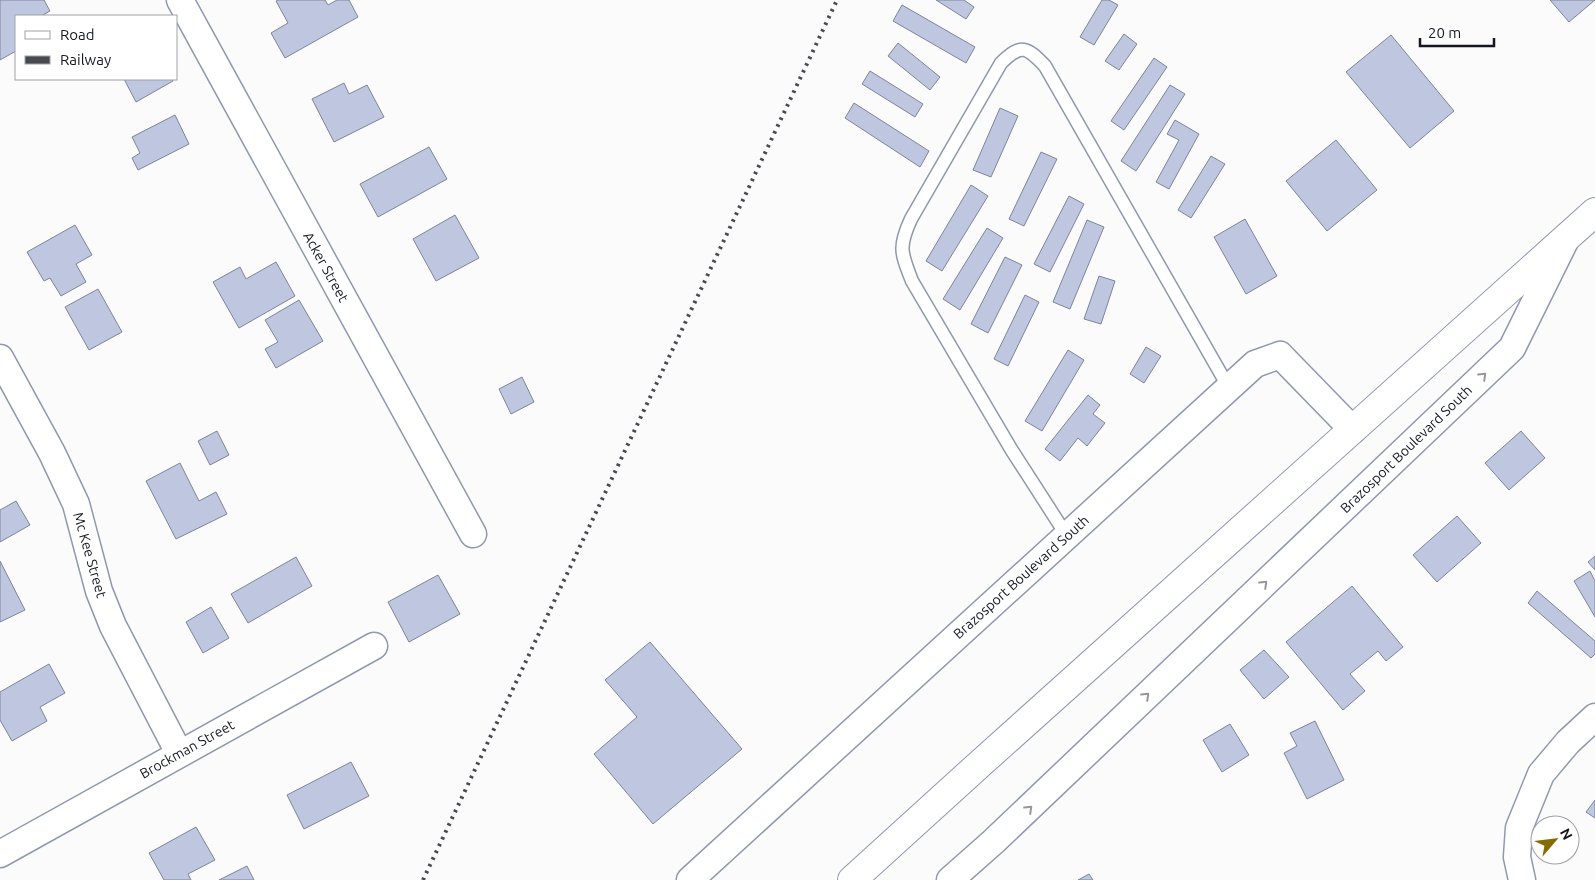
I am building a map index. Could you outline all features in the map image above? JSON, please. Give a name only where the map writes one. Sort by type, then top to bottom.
[{"type":"main road","name":"Brazosport Boulevard South","points":[[852,880],[1595,212]]},
{"type":"street","name":"Acker Street","points":[[180,0],[473,534]]},
{"type":"street","name":"Brazosport Boulevard South","points":[[950,880],[994,842],[1512,348],[1566,239]]},
{"type":"street","name":"Brazosport Boulevard South","points":[[690,880],[1255,364],[1280,354],[1354,430]]},
{"type":"street","name":"Mc Kee Street","points":[[0,358],[52,453],[76,504],[100,591],[113,626],[179,753]]},
{"type":"street","name":"Brockman Street","points":[[0,854],[374,646]]},
{"type":"street","points":[[1522,880],[1517,857],[1519,828],[1528,803],[1542,774],[1568,742],[1595,717]]},
{"type":"lane","points":[[1067,536],[1011,449],[912,281],[904,262],[901,248],[903,237],[911,219],[1001,63],[1012,52],[1031,51],[1045,66],[1229,388]]},
{"type":"building","points":[[0,0],[44,0],[50,11],[43,15],[15,15],[15,52],[0,60]]},
{"type":"building","points":[[325,0],[328,5],[337,0],[349,0],[358,17],[285,58],[271,33],[288,23],[276,1]]},
{"type":"building","points":[[936,0],[964,0],[974,7],[966,19]]},
{"type":"building","points":[[1102,0],[1109,0],[1118,5],[1094,45],[1080,37]]},
{"type":"building","points":[[1550,0],[1595,0],[1569,22]]},
{"type":"building","points":[[902,5],[975,47],[966,63],[893,21]]},
{"type":"building","points":[[1124,34],[1137,44],[1119,70],[1105,61]]},
{"type":"building","points":[[1391,35],[1454,111],[1410,148],[1346,72]]},
{"type":"building","points":[[898,43],[940,77],[930,90],[888,56]]},
{"type":"building","points":[[1154,58],[1167,67],[1124,130],[1111,121]]},
{"type":"building","points":[[870,71],[923,104],[915,117],[862,84]]},
{"type":"building","points":[[125,80],[172,80],[173,81],[136,102]]},
{"type":"building","points":[[344,83],[349,94],[367,85],[384,117],[334,142],[312,99]]},
{"type":"building","points":[[1170,85],[1185,94],[1136,171],[1121,161]]},
{"type":"building","points":[[854,103],[929,151],[920,167],[845,118]]},
{"type":"building","points":[[1000,108],[1018,116],[991,177],[973,170]]},
{"type":"building","points":[[175,115],[189,144],[138,170],[132,158],[140,153],[132,137]]},
{"type":"building","points":[[1175,120],[1199,134],[1169,189],[1156,182],[1179,140],[1167,134]]},
{"type":"building","points":[[1336,140],[1377,190],[1327,231],[1286,181]]},
{"type":"building","points":[[429,147],[447,179],[378,217],[360,184]]},
{"type":"building","points":[[1041,152],[1057,159],[1024,226],[1009,219]]},
{"type":"building","points":[[1211,156],[1225,164],[1191,218],[1178,210]]},
{"type":"building","points":[[971,185],[988,196],[942,271],[926,261]]},
{"type":"building","points":[[1069,196],[1084,204],[1050,272],[1034,264]]},
{"type":"building","points":[[455,215],[479,258],[436,281],[413,239]]},
{"type":"building","points":[[1245,219],[1277,276],[1246,294],[1214,237]]},
{"type":"building","points":[[1087,220],[1104,227],[1070,309],[1053,302]]},
{"type":"building","points":[[75,225],[92,255],[76,264],[86,282],[61,296],[50,278],[44,281],[27,252]]},
{"type":"building","points":[[987,228],[1003,238],[960,310],[943,299]]},
{"type":"building","points":[[1005,257],[1022,265],[988,333],[971,324]]},
{"type":"building","points":[[276,262],[295,296],[239,328],[213,282],[240,267],[246,279]]},
{"type":"building","points":[[1099,276],[1115,281],[1101,324],[1084,319]]},
{"type":"building","points":[[98,289],[122,332],[89,350],[65,307]]},
{"type":"building","points":[[1025,295],[1039,302],[1008,366],[994,359]]},
{"type":"building","points":[[299,300],[323,341],[276,368],[265,349],[278,342],[265,320]]},
{"type":"building","points":[[1146,347],[1161,356],[1144,383],[1130,374]]},
{"type":"building","points":[[1068,350],[1084,360],[1042,431],[1025,421]]},
{"type":"building","points":[[522,377],[534,402],[511,414],[499,389]]},
{"type":"building","points":[[1088,395],[1100,405],[1093,414],[1105,423],[1087,446],[1078,438],[1060,461],[1045,449]]},
{"type":"building","points":[[217,431],[229,455],[210,465],[198,441]]},
{"type":"building","points":[[1521,431],[1545,458],[1509,490],[1485,463]]},
{"type":"building","points":[[180,463],[199,501],[216,492],[227,514],[176,539],[146,481]]},
{"type":"building","points":[[16,501],[30,525],[0,542],[0,510]]},
{"type":"building","points":[[1457,516],[1481,543],[1437,582],[1413,555]]},
{"type":"building","points":[[1595,556],[1595,570],[1588,562]]},
{"type":"building","points":[[296,557],[312,586],[248,623],[231,594]]},
{"type":"building","points":[[0,561],[25,610],[0,622]]},
{"type":"building","points":[[1590,571],[1595,581],[1595,617],[1574,581]]},
{"type":"building","points":[[438,575],[460,614],[409,642],[388,602]]},
{"type":"building","points":[[1352,586],[1403,647],[1386,661],[1378,651],[1350,674],[1365,691],[1343,710],[1286,642]]},
{"type":"building","points":[[1537,591],[1595,641],[1595,654],[1591,658],[1528,603]]},
{"type":"building","points":[[211,607],[229,638],[203,653],[186,622]]},
{"type":"building","points":[[650,642],[742,749],[653,824],[594,754],[637,717],[605,680]]},
{"type":"building","points":[[1264,650],[1289,677],[1264,699],[1240,670]]},
{"type":"building","points":[[49,664],[65,693],[40,707],[47,721],[12,741],[0,720],[0,692]]},
{"type":"building","points":[[1315,721],[1344,780],[1307,799],[1284,753],[1297,746],[1290,733]]},
{"type":"building","points":[[1230,724],[1249,755],[1222,772],[1203,740]]},
{"type":"building","points":[[351,762],[369,796],[304,829],[287,795]]},
{"type":"building","points":[[1595,800],[1595,818],[1586,812]]},
{"type":"building","points":[[196,827],[215,860],[188,874],[191,880],[164,880],[149,853]]},
{"type":"building","points":[[247,866],[254,880],[219,880]]},
{"type":"building","points":[[1089,874],[1093,880],[1078,880]]},
{"type":"railway","points":[[423,880],[837,0]]}]
